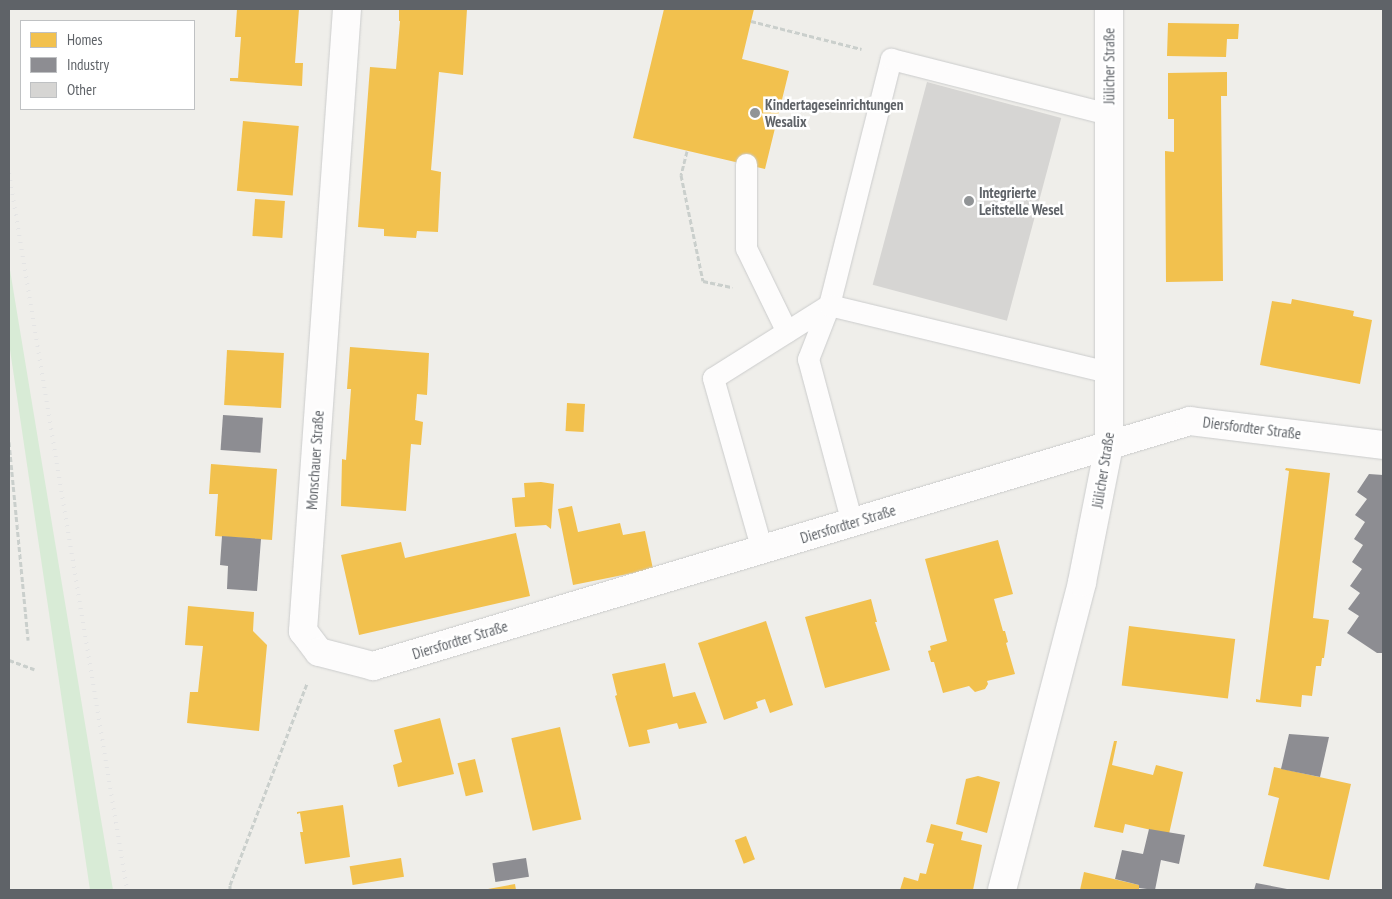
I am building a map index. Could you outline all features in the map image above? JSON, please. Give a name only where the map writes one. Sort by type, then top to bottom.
[{"type":"street","name":"Monschauer Straße","points":[[319,652],[303,631],[347,9]]},
{"type":"street","name":"Jülicher Straße","points":[[1002,890],[1082,582],[1110,446],[1108,9]]},
{"type":"street","name":"Diersfordter Straße","points":[[319,652],[373,666],[1190,421],[1383,445]]},
{"type":"lane","points":[[852,523],[808,359],[829,305],[891,59],[1109,114]]},
{"type":"lane","points":[[746,164],[746,248],[787,332]]},
{"type":"lane","points":[[762,550],[713,378],[829,305],[1109,372]]},
{"type":"path","points":[[751,21],[852,46],[891,59]]},
{"type":"path","points":[[687,151],[681,175],[703,281],[769,295]]},
{"type":"path","points":[[9,442],[28,640]]},
{"type":"path","points":[[230,890],[319,652]]},
{"type":"path","points":[[9,660],[34,669]]},
{"type":"green space","points":[[9,264],[113,890],[90,890],[9,343]]},
{"type":"building: Homes","points":[[237,9],[299,9],[295,63],[303,63],[302,86],[230,81],[230,78],[238,78],[241,37],[235,37]]},
{"type":"building: Homes","points":[[399,9],[467,9],[463,75],[439,72],[431,170],[441,172],[438,232],[417,231],[416,238],[384,236],[384,229],[358,227],[370,67],[396,69],[400,21]]},
{"type":"building: Homes","points":[[664,9],[754,9],[742,59],[789,71],[765,169],[633,138]]},
{"type":"building: Homes","points":[[1168,23],[1239,24],[1238,39],[1227,39],[1226,57],[1167,56]]},
{"type":"building: Homes","points":[[1227,72],[1227,96],[1221,96],[1223,281],[1166,282],[1165,151],[1174,152],[1174,119],[1168,119],[1168,73]]},
{"type":"building: Homes","points":[[243,121],[299,126],[293,196],[237,191]]},
{"type":"building: Homes","points":[[255,199],[285,201],[282,238],[252,236]]},
{"type":"building: Homes","points":[[1292,299],[1354,311],[1353,316],[1372,320],[1360,384],[1260,365],[1272,301],[1291,304]]},
{"type":"building: Homes","points":[[350,347],[429,353],[427,395],[417,394],[415,420],[423,422],[421,445],[411,444],[406,511],[341,506],[342,459],[346,460],[351,389],[347,389]]},
{"type":"building: Homes","points":[[227,350],[284,353],[281,408],[224,405]]},
{"type":"building: Homes","points":[[567,403],[585,404],[584,432],[566,431]]},
{"type":"building: Homes","points":[[211,464],[277,469],[272,540],[215,536],[218,494],[209,494]]},
{"type":"building: Homes","points":[[1286,468],[1330,473],[1313,618],[1329,620],[1324,658],[1322,658],[1321,666],[1316,666],[1312,696],[1302,695],[1301,707],[1256,702],[1256,699],[1260,700],[1289,471],[1285,470]]},
{"type":"building: Homes","points":[[541,482],[554,484],[551,529],[546,525],[515,527],[512,498],[525,497],[524,483]]},
{"type":"building: Homes","points":[[572,506],[578,532],[620,523],[623,535],[645,531],[653,569],[573,585],[558,509]]},
{"type":"building: Homes","points":[[516,533],[530,596],[359,635],[341,555],[401,542],[405,558]]},
{"type":"building: Homes","points":[[998,540],[1013,594],[994,599],[1003,631],[1005,631],[1008,642],[1006,643],[1015,674],[987,681],[988,684],[985,689],[975,692],[969,686],[943,693],[934,662],[931,662],[928,651],[931,650],[930,646],[947,641],[925,559]]},
{"type":"building: Homes","points":[[871,599],[877,622],[875,622],[890,670],[825,688],[805,617]]},
{"type":"building: Homes","points":[[188,606],[254,612],[253,631],[267,645],[259,731],[187,723],[190,692],[198,692],[203,646],[185,645]]},
{"type":"building: Homes","points":[[766,621],[793,705],[770,713],[765,699],[756,702],[758,708],[724,720],[698,643]]},
{"type":"building: Homes","points":[[1129,626],[1235,639],[1228,699],[1122,686]]},
{"type":"building: Homes","points":[[665,663],[673,697],[695,692],[707,723],[679,729],[677,723],[647,730],[650,743],[629,747],[615,696],[617,695],[612,674]]},
{"type":"building: Homes","points":[[440,718],[454,774],[398,787],[393,765],[402,762],[394,730]]},
{"type":"building: Homes","points":[[560,727],[581,820],[533,831],[511,738]]},
{"type":"building: Homes","points":[[1114,741],[1117,741],[1112,765],[1153,775],[1156,765],[1183,772],[1169,834],[1125,824],[1123,833],[1094,827]]},
{"type":"building: Homes","points":[[475,759],[483,792],[466,796],[458,763]]},
{"type":"building: Homes","points":[[1274,767],[1351,784],[1329,880],[1263,866],[1279,798],[1268,795]]},
{"type":"building: Homes","points":[[978,776],[1000,782],[987,833],[956,824],[966,779]]},
{"type":"building: Homes","points":[[343,805],[350,857],[305,864],[300,832],[303,832],[300,813],[297,814],[297,812]]},
{"type":"building: Homes","points":[[931,824],[963,832],[961,840],[982,845],[973,890],[900,890],[904,877],[918,881],[920,873],[926,874],[934,844],[926,842]]},
{"type":"building: Homes","points":[[746,836],[755,859],[744,864],[735,840]]},
{"type":"building: Homes","points":[[401,858],[404,877],[353,885],[350,866]]},
{"type":"building: Homes","points":[[1084,872],[1139,885],[1139,890],[1080,890]]},
{"type":"building: Homes","points":[[515,884],[516,890],[488,890],[488,889]]},
{"type":"building: Industry","points":[[223,415],[263,418],[260,453],[221,450]]},
{"type":"building: Industry","points":[[1369,474],[1383,475],[1383,653],[1377,653],[1347,633],[1359,616],[1348,609],[1360,593],[1350,586],[1362,569],[1352,562],[1363,545],[1354,539],[1365,522],[1355,515],[1367,499],[1357,492]]},
{"type":"building: Industry","points":[[222,536],[261,539],[257,591],[227,589],[228,566],[220,565]]},
{"type":"building: Industry","points":[[1289,734],[1329,737],[1320,777],[1281,769]]},
{"type":"building: Industry","points":[[1149,829],[1185,835],[1179,864],[1161,860],[1155,890],[1139,888],[1139,885],[1115,879],[1122,850],[1143,854]]},
{"type":"building: Industry","points":[[526,858],[529,877],[495,882],[492,863]]},
{"type":"building: Industry","points":[[1256,883],[1287,889],[1287,890],[1254,890]]},
{"type":"building: Other","name":"Integrierte Leitstelle Wesel","points":[[927,82],[1061,118],[1007,321],[873,285]]},
{"type":"railway","points":[[9,173],[127,890]]},
{"type":"place","name":"Kindertageseinrichtungen Wesalix","points":[[755,113]]},
{"type":"place","name":"Integrierte Leitstelle Wesel","points":[[969,201]]}]
